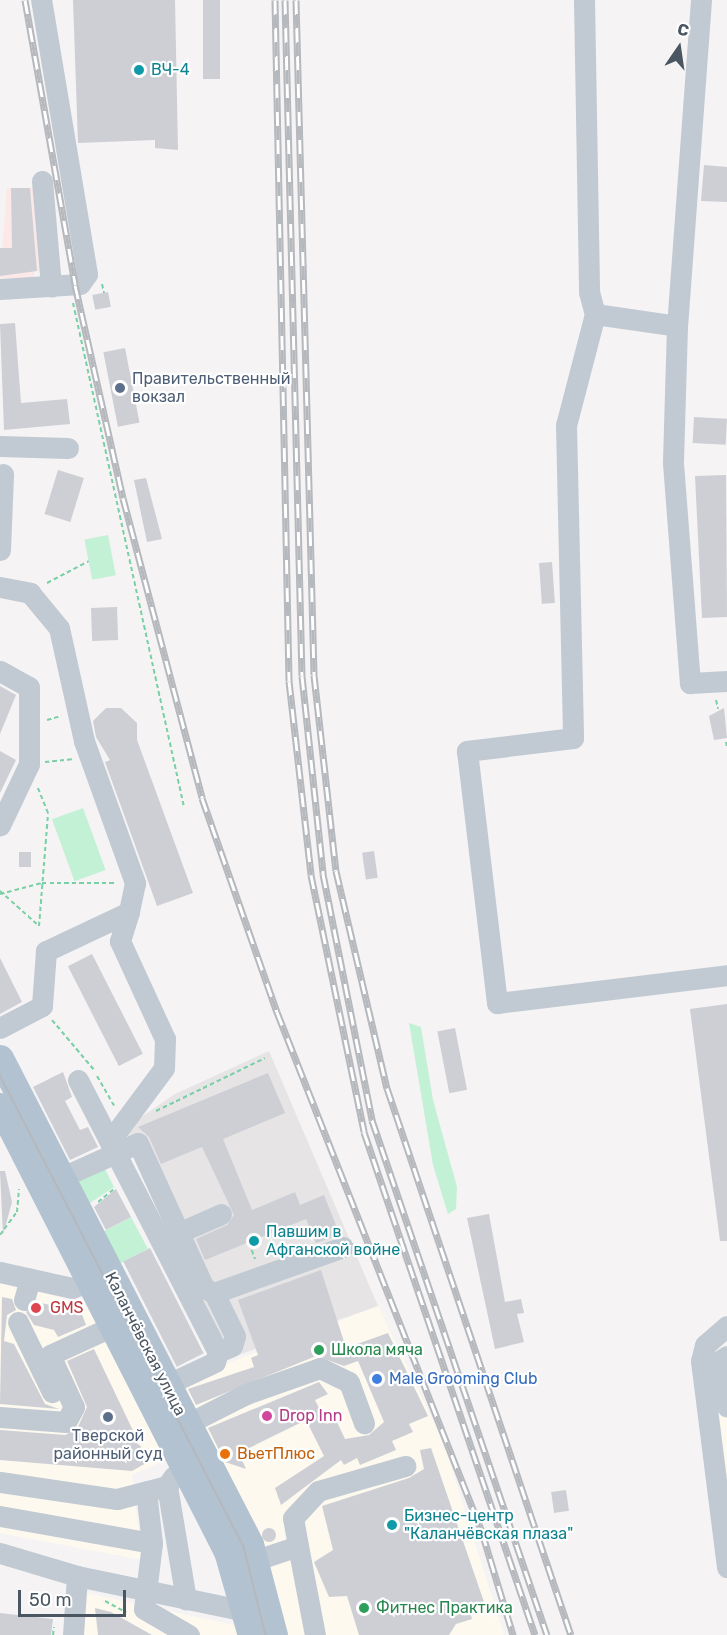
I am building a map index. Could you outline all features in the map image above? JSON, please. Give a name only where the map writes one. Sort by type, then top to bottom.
[{"type":"main road","name":"Каланчёвская улица","points":[[0,1058],[60,1178],[99,1279],[111,1327],[227,1551],[260,1624]]},
{"type":"main road","name":"Каланчёвская улица","points":[[0,1106],[99,1279],[166,1385],[256,1560],[260,1624]]},
{"type":"street","points":[[0,289],[27,296],[85,280],[88,267],[41,0]]},
{"type":"street","points":[[584,0],[589,292],[595,314],[566,425],[573,738],[466,751],[497,1003],[727,975]]},
{"type":"street","points":[[701,0],[677,326],[673,462],[690,683],[727,681]]},
{"type":"street","points":[[42,181],[60,286]]},
{"type":"street","points":[[595,314],[677,326]]},
{"type":"street","points":[[0,446],[68,448]]},
{"type":"street","points":[[0,550],[3,474]]},
{"type":"street","points":[[0,587],[30,593],[47,608],[68,657],[90,757],[135,883],[120,941],[165,1039],[164,1068],[115,1144],[60,1178]]},
{"type":"street","points":[[0,671],[29,687],[30,764],[0,825]]},
{"type":"street","points":[[0,1028],[42,1006],[46,951],[129,912]]},
{"type":"street","points":[[78,1080],[115,1144],[218,1352],[215,1362],[166,1385]]},
{"type":"street","points":[[0,1084],[240,1548],[260,1624]]},
{"type":"street","points":[[115,1144],[138,1143],[204,1288],[214,1293],[235,1336],[232,1346],[218,1352]]},
{"type":"street","points":[[178,1233],[221,1214]]},
{"type":"street","points":[[214,1293],[343,1247]]},
{"type":"street","points":[[0,1272],[27,1290],[64,1288],[99,1279]]},
{"type":"street","points":[[18,1322],[52,1392]]},
{"type":"street","points":[[727,1326],[705,1346],[700,1361],[727,1567]]},
{"type":"street","points":[[0,1417],[66,1422],[75,1407],[50,1355],[111,1327]]},
{"type":"street","points":[[727,1356],[721,1360],[727,1407]]},
{"type":"street","points":[[186,1424],[246,1394],[320,1368],[349,1382],[364,1423]]},
{"type":"street","points":[[182,1463],[167,1486],[186,1599]]},
{"type":"street","points":[[315,1635],[293,1518],[318,1491],[405,1466]]},
{"type":"street","points":[[0,1482],[117,1498],[167,1486]]},
{"type":"street","points":[[146,1491],[152,1543],[145,1591],[148,1615],[189,1635]]},
{"type":"street","points":[[0,1516],[152,1543]]},
{"type":"street","points":[[256,1560],[298,1546]]},
{"type":"street","points":[[0,1553],[77,1576],[186,1599],[260,1624]]},
{"type":"street","points":[[77,1576],[78,1630]]},
{"type":"path","points":[[60,286],[184,807]]},
{"type":"path","points":[[42,586],[89,561]]},
{"type":"path","points":[[29,725],[79,711]]},
{"type":"path","points":[[726,742],[727,747]]},
{"type":"path","points":[[1,893],[39,926],[48,813],[30,764],[90,757]]},
{"type":"path","points":[[1,893],[42,883],[135,883]]},
{"type":"path","points":[[147,1116],[266,1058]]},
{"type":"path","points":[[94,1204],[132,1180]]},
{"type":"path","points":[[0,1235],[17,1212],[17,1190],[26,1186]]},
{"type":"shaded area","points":[[7,188],[40,188],[41,271],[34,271],[34,278],[0,278]]},
{"type":"shaded area","points":[[269,1051],[378,1306],[230,1358],[126,1134],[128,1126],[175,1094]]},
{"type":"shaded area","points":[[0,1279],[91,1307],[172,1457],[132,1475],[142,1560],[0,1533]]},
{"type":"shaded area","points":[[378,1306],[443,1441],[504,1635],[280,1635],[173,1384]]},
{"type":"shaded area","points":[[727,1345],[727,1492],[710,1360]]},
{"type":"shaded area","points":[[82,1592],[234,1625],[241,1635],[79,1635]]},
{"type":"green space","points":[[108,535],[116,575],[92,580],[84,540]]},
{"type":"green space","points":[[83,808],[106,870],[75,881],[52,819]]},
{"type":"green space","points":[[409,1023],[421,1027],[433,1100],[457,1187],[456,1209],[448,1214],[433,1165]]},
{"type":"green space","points":[[102,1163],[114,1187],[87,1205],[72,1178]]},
{"type":"green space","points":[[131,1217],[148,1249],[120,1264],[103,1232]]},
{"type":"building","name":"ВЧ-4","points":[[73,0],[175,0],[178,150],[155,148],[155,140],[78,143]]},
{"type":"building","points":[[203,0],[220,0],[220,79],[203,79]]},
{"type":"building","points":[[704,165],[727,167],[727,202],[701,201]]},
{"type":"building","points":[[11,188],[30,188],[37,271],[0,276],[0,248],[12,248]]},
{"type":"building","points":[[108,292],[111,307],[95,310],[92,295]]},
{"type":"building","points":[[15,323],[21,403],[67,399],[70,424],[4,430],[0,324]]},
{"type":"building","points":[[125,348],[140,423],[118,427],[103,352]]},
{"type":"building","points":[[694,417],[727,419],[726,445],[693,443]]},
{"type":"building","points":[[58,470],[84,478],[70,522],[45,514]]},
{"type":"building","points":[[726,475],[727,617],[702,618],[695,476]]},
{"type":"building","points":[[146,478],[162,539],[147,542],[134,480]]},
{"type":"building","points":[[552,562],[555,603],[542,604],[539,563]]},
{"type":"building","points":[[117,607],[118,640],[92,641],[91,608]]},
{"type":"building","points":[[0,686],[16,695],[0,734]]},
{"type":"building","points":[[106,708],[121,708],[137,723],[137,740],[193,893],[157,906],[105,762],[110,760],[96,737],[93,721]]},
{"type":"building","points":[[724,708],[727,738],[714,740],[709,716]]},
{"type":"building","points":[[0,751],[16,760],[0,793]]},
{"type":"building","points":[[374,851],[378,878],[366,879],[362,853]]},
{"type":"building","points":[[19,852],[31,852],[31,867],[19,867]]},
{"type":"building","points":[[92,954],[143,1054],[119,1066],[68,966]]},
{"type":"building","points":[[0,958],[22,1002],[0,1014]]},
{"type":"building","points":[[727,1004],[727,1241],[720,1241],[690,1009]]},
{"type":"building","points":[[455,1028],[467,1090],[449,1093],[437,1031]]},
{"type":"building","points":[[63,1072],[72,1097],[65,1101],[80,1130],[88,1127],[98,1147],[70,1160],[33,1087]]},
{"type":"building","points":[[268,1073],[285,1113],[223,1139],[252,1210],[295,1192],[300,1205],[324,1195],[340,1235],[316,1243],[306,1219],[205,1260],[196,1239],[227,1225],[234,1215],[202,1147],[161,1164],[149,1137],[138,1127]]},
{"type":"building","points":[[0,1171],[5,1171],[12,1202],[3,1235]]},
{"type":"building","points":[[116,1189],[131,1217],[106,1230],[94,1207]]},
{"type":"building","points":[[489,1214],[505,1302],[521,1299],[524,1313],[517,1314],[524,1342],[495,1349],[467,1218]]},
{"type":"building","points":[[150,1248],[204,1353],[177,1367],[123,1262]]},
{"type":"building","points":[[321,1270],[346,1348],[388,1333],[428,1416],[409,1424],[413,1432],[392,1441],[396,1450],[360,1465],[357,1458],[344,1465],[341,1460],[281,1505],[275,1488],[324,1456],[306,1420],[239,1453],[246,1469],[225,1462],[208,1428],[319,1382],[328,1394],[315,1400],[327,1424],[336,1420],[345,1439],[369,1435],[384,1422],[358,1361],[344,1366],[316,1356],[196,1405],[188,1389],[254,1367],[251,1358],[258,1355],[238,1300]]},
{"type":"building","points":[[2,1297],[12,1299],[16,1310],[7,1315],[4,1341],[14,1344],[45,1404],[59,1409],[0,1404]]},
{"type":"building","points":[[37,1302],[81,1312],[86,1325],[58,1337],[54,1330],[34,1325],[26,1312]]},
{"type":"building","points":[[94,1349],[148,1462],[132,1471],[0,1460],[0,1430],[65,1435],[77,1429],[87,1407],[67,1361]]},
{"type":"building","name":"Бизнес-центр \"Каланчёвская плаза\"","points":[[431,1448],[484,1602],[469,1608],[472,1619],[456,1624],[449,1635],[359,1635],[347,1596],[329,1597],[314,1562],[333,1550],[322,1506],[409,1478],[424,1469],[420,1450]]},
{"type":"building","points":[[566,1490],[569,1511],[554,1513],[551,1492]]},
{"type":"building","points":[[269,1528],[274,1530],[276,1535],[274,1540],[269,1542],[264,1540],[262,1535],[264,1530]]},
{"type":"building","points":[[95,1608],[111,1612],[152,1635],[98,1635]]},
{"type":"building","points":[[0,1613],[53,1619],[51,1635],[0,1635]]},
{"type":"tram line","points":[[0,1075],[244,1547],[266,1635]]},
{"type":"railway","points":[[25,0],[75,285],[123,498],[202,798],[277,1012],[482,1532],[513,1635]]},
{"type":"railway","points":[[275,0],[289,681],[311,875],[364,1132],[535,1635]]},
{"type":"railway","points":[[285,0],[302,676],[323,874],[372,1120],[547,1635]]},
{"type":"railway","points":[[296,0],[314,675],[336,871],[387,1088],[571,1635]]},
{"type":"place","name":"ВЧ-4","points":[[139,70]]},
{"type":"place","name":"Правительственный вокзал","points":[[120,388]]},
{"type":"place","name":"Павшим в Афганской войне","points":[[254,1241]]},
{"type":"place","name":"GMS","points":[[36,1308]]},
{"type":"place","name":"Школа мяча","points":[[319,1350]]},
{"type":"place","name":"Male Grooming Club","points":[[377,1379]]},
{"type":"place","name":"Drop Inn","points":[[267,1416]]},
{"type":"place","name":"Тверской районный суд","points":[[108,1417]]},
{"type":"place","name":"ВьетПлюс","points":[[225,1454]]},
{"type":"place","name":"Бизнес-центр \"Каланчёвская плаза\"","points":[[392,1525]]},
{"type":"place","name":"Фитнес Практика","points":[[364,1608]]}]
